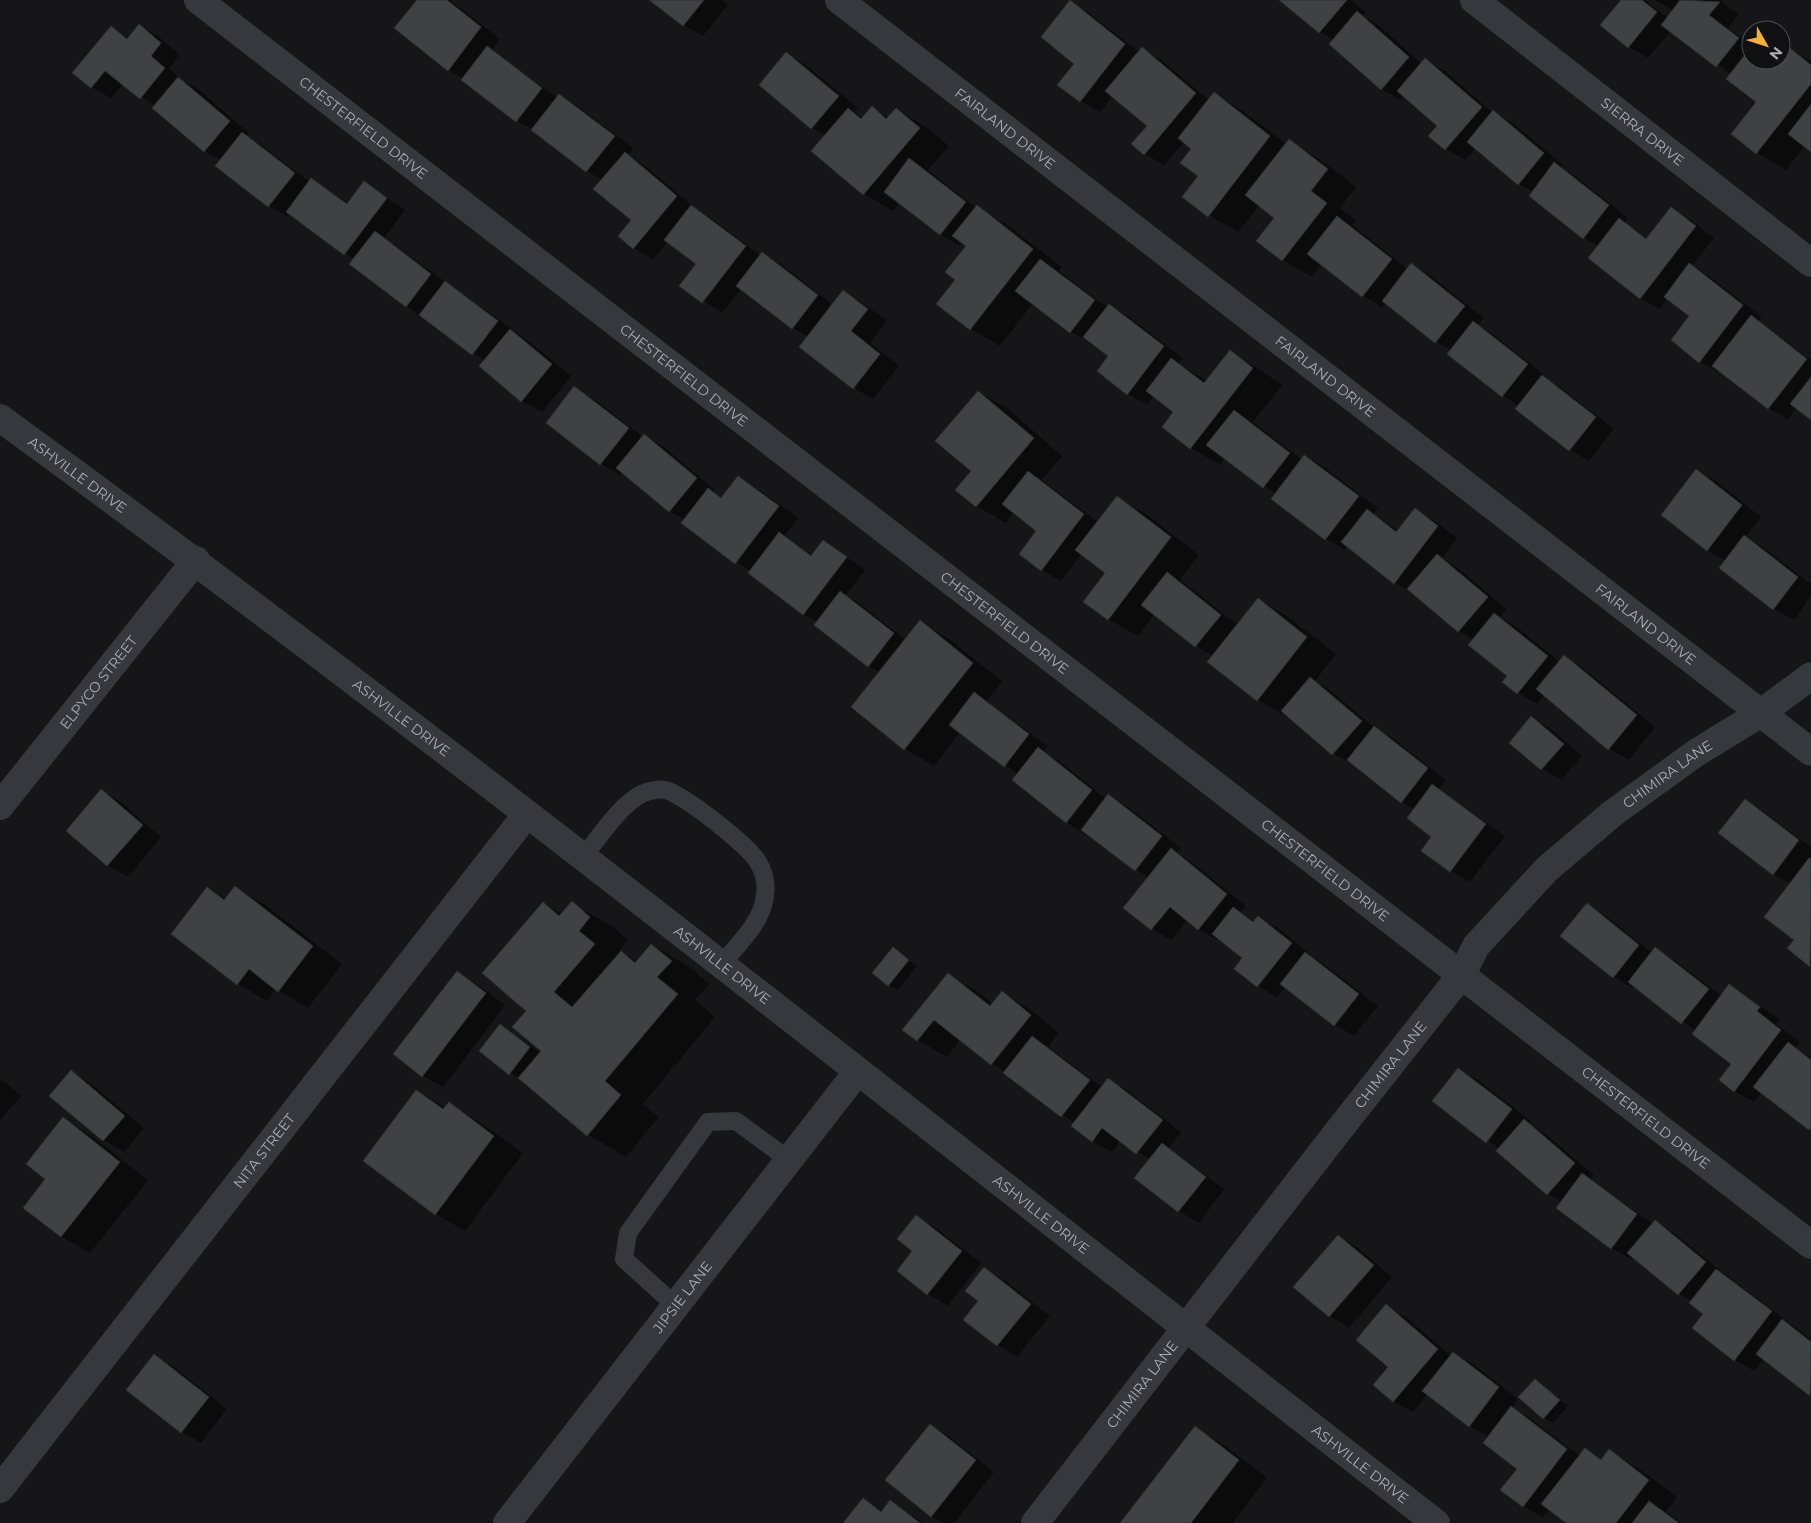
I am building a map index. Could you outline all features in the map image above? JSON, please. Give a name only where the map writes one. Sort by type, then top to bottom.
[{"type":"street","name":"FAIRLAND DRIVE","points":[[839,0],[1811,752]]},
{"type":"street","name":"SIERRA DRIVE","points":[[1474,0],[1811,263]]},
{"type":"street","name":"CHESTERFIELD DRIVE","points":[[209,3],[1811,1245]]},
{"type":"street","name":"ASHVILLE DRIVE","points":[[0,418],[196,560],[583,857],[1436,1523]]},
{"type":"street","name":"ELPYCO STREET","points":[[0,806],[196,560]]},
{"type":"street","name":"CHIMIRA LANE","points":[[1035,1523],[1462,974],[1476,946],[1554,863],[1612,813],[1696,753],[1761,713],[1811,676]]},
{"type":"street","name":"NITA STREET","points":[[0,1488],[527,814]]},
{"type":"street","name":"JIPSIE LANE","points":[[507,1523],[858,1071]]},
{"type":"lane","points":[[583,857],[619,813],[634,799],[649,791],[665,790],[682,798],[742,844],[757,860],[765,876],[766,896],[759,916],[721,965]]},
{"type":"lane","points":[[676,1306],[624,1258],[628,1233],[708,1122],[736,1121],[789,1160]]},
{"type":"building","points":[[417,0],[447,0],[481,27],[448,71],[394,28]]},
{"type":"building","points":[[649,0],[704,0],[683,26]]},
{"type":"building","points":[[1070,0],[1125,44],[1080,102],[1057,85],[1074,64],[1041,37]]},
{"type":"building","points":[[1279,0],[1347,0],[1319,33]]},
{"type":"building","points":[[1621,0],[1642,0],[1657,12],[1628,48],[1600,25]]},
{"type":"building","points":[[1680,0],[1720,2],[1709,15],[1739,38],[1716,67],[1661,25]]},
{"type":"building","points":[[1357,11],[1409,57],[1381,90],[1329,44]]},
{"type":"building","points":[[139,24],[161,43],[151,56],[165,68],[140,99],[105,71],[91,88],[72,73],[111,26],[127,39]]},
{"type":"building","points":[[487,46],[542,88],[516,122],[461,80]]},
{"type":"building","points":[[1142,47],[1196,93],[1144,155],[1131,144],[1147,126],[1105,91]]},
{"type":"building","points":[[1791,49],[1811,65],[1811,84],[1756,154],[1731,134],[1756,102],[1726,79],[1741,60],[1741,70],[1791,70]]},
{"type":"building","points":[[786,52],[839,96],[811,129],[759,85]]},
{"type":"building","points":[[1425,58],[1482,107],[1445,150],[1428,136],[1437,126],[1397,91]]},
{"type":"building","points":[[178,77],[230,121],[204,152],[152,108]]},
{"type":"building","points":[[1214,92],[1270,136],[1208,217],[1182,197],[1198,176],[1180,163],[1191,149],[1178,138]]},
{"type":"building","points":[[559,94],[615,136],[586,172],[531,130]]},
{"type":"building","points":[[1811,104],[1811,152],[1788,134]]},
{"type":"building","points":[[872,106],[886,119],[896,108],[920,128],[863,195],[811,151],[848,108],[861,119]]},
{"type":"building","points":[[1493,110],[1544,153],[1518,185],[1467,142]]},
{"type":"building","points":[[242,132],[295,173],[268,207],[215,166]]},
{"type":"building","points":[[1289,139],[1328,169],[1311,191],[1327,203],[1282,261],[1256,241],[1274,218],[1245,195]]},
{"type":"building","points":[[625,152],[677,196],[633,249],[618,236],[631,220],[593,189]]},
{"type":"building","points":[[909,158],[966,202],[940,235],[884,192]]},
{"type":"building","points":[[1554,162],[1609,205],[1583,239],[1529,196]]},
{"type":"building","points":[[311,178],[347,204],[364,181],[387,198],[344,255],[286,212]]},
{"type":"building","points":[[691,205],[746,246],[702,303],[679,286],[696,264],[664,240]]},
{"type":"building","points":[[977,205],[1033,249],[970,330],[936,304],[955,280],[945,272],[966,246],[952,236]]},
{"type":"building","points":[[1671,207],[1696,226],[1640,299],[1588,258],[1619,218],[1646,239]]},
{"type":"building","points":[[1337,216],[1392,259],[1362,297],[1307,254]]},
{"type":"building","points":[[375,231],[431,274],[406,307],[349,264]]},
{"type":"building","points":[[762,252],[818,295],[792,329],[736,286]]},
{"type":"building","points":[[1040,259],[1095,300],[1070,333],[1015,291]]},
{"type":"building","points":[[1411,263],[1465,306],[1435,343],[1382,301]]},
{"type":"building","points":[[1689,263],[1743,305],[1699,363],[1671,340],[1689,316],[1664,297]]},
{"type":"building","points":[[445,281],[498,321],[472,355],[419,315]]},
{"type":"building","points":[[843,290],[868,309],[851,331],[880,354],[853,389],[799,347]]},
{"type":"building","points":[[1109,304],[1164,346],[1127,395],[1097,371],[1108,356],[1083,337]]},
{"type":"building","points":[[1751,315],[1807,359],[1768,409],[1712,366]]},
{"type":"building","points":[[1473,321],[1528,364],[1502,397],[1447,354]]},
{"type":"building","points":[[510,329],[552,364],[521,402],[479,366]]},
{"type":"building","points":[[1230,350],[1253,368],[1190,449],[1162,427],[1173,412],[1146,391],[1171,358],[1204,383]]},
{"type":"building","points":[[1542,375],[1596,417],[1569,451],[1515,409]]},
{"type":"building","points":[[1811,377],[1811,420],[1790,404]]},
{"type":"building","points":[[574,386],[629,428],[600,465],[546,423]]},
{"type":"building","points":[[978,391],[1034,438],[976,507],[955,490],[971,471],[935,441]]},
{"type":"building","points":[[1234,410],[1290,453],[1263,488],[1206,445]]},
{"type":"building","points":[[644,434],[697,478],[669,512],[616,468]]},
{"type":"building","points":[[1304,455],[1359,496],[1325,540],[1271,499]]},
{"type":"building","points":[[1696,469],[1742,505],[1707,551],[1661,515]]},
{"type":"building","points":[[1028,471],[1084,514],[1041,571],[1019,554],[1036,531],[1002,504]]},
{"type":"building","points":[[738,476],[779,506],[735,564],[681,523],[708,488],[721,498]]},
{"type":"building","points":[[1117,496],[1171,537],[1108,620],[1083,602],[1105,573],[1075,550]]},
{"type":"building","points":[[1415,508],[1438,526],[1394,584],[1341,542],[1367,509],[1396,532]]},
{"type":"building","points":[[779,532],[811,556],[823,540],[847,557],[803,615],[748,573]]},
{"type":"building","points":[[1744,535],[1798,577],[1773,610],[1719,568]]},
{"type":"building","points":[[1437,554],[1488,597],[1458,632],[1407,589]]},
{"type":"building","points":[[1167,572],[1221,615],[1195,647],[1141,605]]},
{"type":"building","points":[[840,591],[894,633],[868,667],[814,625]]},
{"type":"building","points":[[1258,598],[1307,637],[1257,701],[1207,662]]},
{"type":"building","points":[[1494,613],[1548,656],[1517,694],[1502,682],[1507,676],[1468,645]]},
{"type":"building","points":[[920,620],[973,663],[904,750],[851,707]]},
{"type":"building","points":[[1564,655],[1637,715],[1608,750],[1536,689]]},
{"type":"building","points":[[1310,677],[1362,721],[1332,755],[1281,711]]},
{"type":"building","points":[[974,692],[1029,734],[1004,767],[949,725]]},
{"type":"building","points":[[1531,716],[1564,744],[1541,770],[1509,743]]},
{"type":"building","points":[[1374,726],[1428,768],[1401,803],[1347,760]]},
{"type":"building","points":[[1038,747],[1092,790],[1066,823],[1012,780]]},
{"type":"building","points":[[1432,784],[1486,824],[1450,872],[1421,851],[1431,837],[1407,818]]},
{"type":"building","points":[[101,789],[143,825],[107,866],[66,831]]},
{"type":"building","points":[[1108,794],[1162,836],[1135,871],[1081,830]]},
{"type":"building","points":[[1745,799],[1799,840],[1773,875],[1718,833]]},
{"type":"building","points":[[1171,848],[1227,894],[1198,930],[1170,907],[1151,930],[1123,908]]},
{"type":"building","points":[[1809,858],[1811,859],[1810,967],[1787,948],[1794,940],[1764,917]]},
{"type":"building","points":[[235,886],[313,946],[278,992],[249,969],[237,985],[171,934],[207,887],[224,900]]},
{"type":"building","points":[[572,901],[590,917],[579,931],[595,944],[554,992],[572,1007],[621,951],[635,963],[651,944],[672,961],[657,977],[678,994],[605,1081],[621,1095],[587,1136],[518,1078],[541,1051],[512,1027],[526,1011],[482,973],[543,902],[559,916]]},
{"type":"building","points":[[1587,903],[1639,945],[1613,978],[1560,936]]},
{"type":"building","points":[[1233,907],[1253,922],[1258,916],[1292,943],[1257,987],[1234,969],[1242,958],[1212,934]]},
{"type":"building","points":[[893,947],[909,960],[888,986],[872,973]]},
{"type":"building","points":[[1655,947],[1709,989],[1681,1024],[1628,982]]},
{"type":"building","points":[[1305,952],[1359,994],[1334,1026],[1280,984]]},
{"type":"building","points":[[457,971],[486,993],[422,1077],[393,1054]]},
{"type":"building","points":[[948,973],[990,1006],[1002,991],[1031,1015],[991,1065],[934,1020],[917,1041],[902,1030]]},
{"type":"building","points":[[1729,984],[1760,1007],[1757,1011],[1781,1030],[1734,1092],[1719,1080],[1731,1064],[1692,1034]]},
{"type":"building","points":[[500,1024],[530,1047],[509,1075],[479,1051]]},
{"type":"building","points":[[1032,1036],[1090,1080],[1061,1117],[1003,1073]]},
{"type":"building","points":[[1788,1042],[1811,1060],[1811,1127],[1809,1130],[1753,1087]]},
{"type":"building","points":[[1458,1068],[1512,1109],[1486,1143],[1432,1101]]},
{"type":"building","points":[[71,1070],[125,1116],[103,1141],[49,1096]]},
{"type":"building","points":[[1108,1078],[1163,1120],[1136,1154],[1102,1128],[1092,1142],[1071,1126]]},
{"type":"building","points":[[416,1090],[443,1109],[449,1102],[494,1136],[435,1215],[363,1161]]},
{"type":"building","points":[[63,1117],[120,1162],[61,1237],[23,1208],[45,1179],[26,1164]]},
{"type":"building","points":[[1524,1119],[1575,1163],[1547,1195],[1496,1151]]},
{"type":"building","points":[[1162,1143],[1206,1177],[1178,1212],[1134,1178]]},
{"type":"building","points":[[1582,1173],[1637,1214],[1611,1249],[1556,1208]]},
{"type":"building","points":[[916,1215],[962,1251],[927,1295],[897,1271],[912,1251],[897,1239]]},
{"type":"building","points":[[1655,1220],[1706,1262],[1678,1295],[1627,1253]]},
{"type":"building","points":[[1338,1235],[1374,1265],[1329,1317],[1293,1287]]},
{"type":"building","points":[[984,1267],[1031,1304],[997,1346],[963,1320],[978,1301],[965,1291]]},
{"type":"building","points":[[1716,1269],[1772,1311],[1734,1361],[1692,1328],[1703,1314],[1689,1303]]},
{"type":"building","points":[[1386,1304],[1438,1349],[1393,1402],[1373,1385],[1388,1367],[1356,1340]]},
{"type":"building","points":[[1782,1319],[1811,1342],[1810,1396],[1756,1354]]},
{"type":"building","points":[[1453,1352],[1499,1387],[1469,1427],[1422,1391]]},
{"type":"building","points":[[154,1354],[209,1397],[181,1433],[126,1390]]},
{"type":"building","points":[[1535,1379],[1560,1400],[1543,1419],[1518,1397]]},
{"type":"building","points":[[1511,1406],[1567,1449],[1523,1507],[1500,1490],[1517,1469],[1483,1443]]},
{"type":"building","points":[[930,1424],[976,1460],[931,1517],[885,1480]]},
{"type":"building","points":[[1195,1426],[1239,1460],[1191,1523],[1120,1523]]},
{"type":"building","points":[[1585,1448],[1601,1460],[1609,1449],[1649,1480],[1616,1523],[1566,1523],[1541,1504]]},
{"type":"building","points":[[863,1498],[881,1512],[890,1500],[920,1523],[843,1523]]},
{"type":"building","points":[[1649,1501],[1679,1523],[1632,1523]]}]
